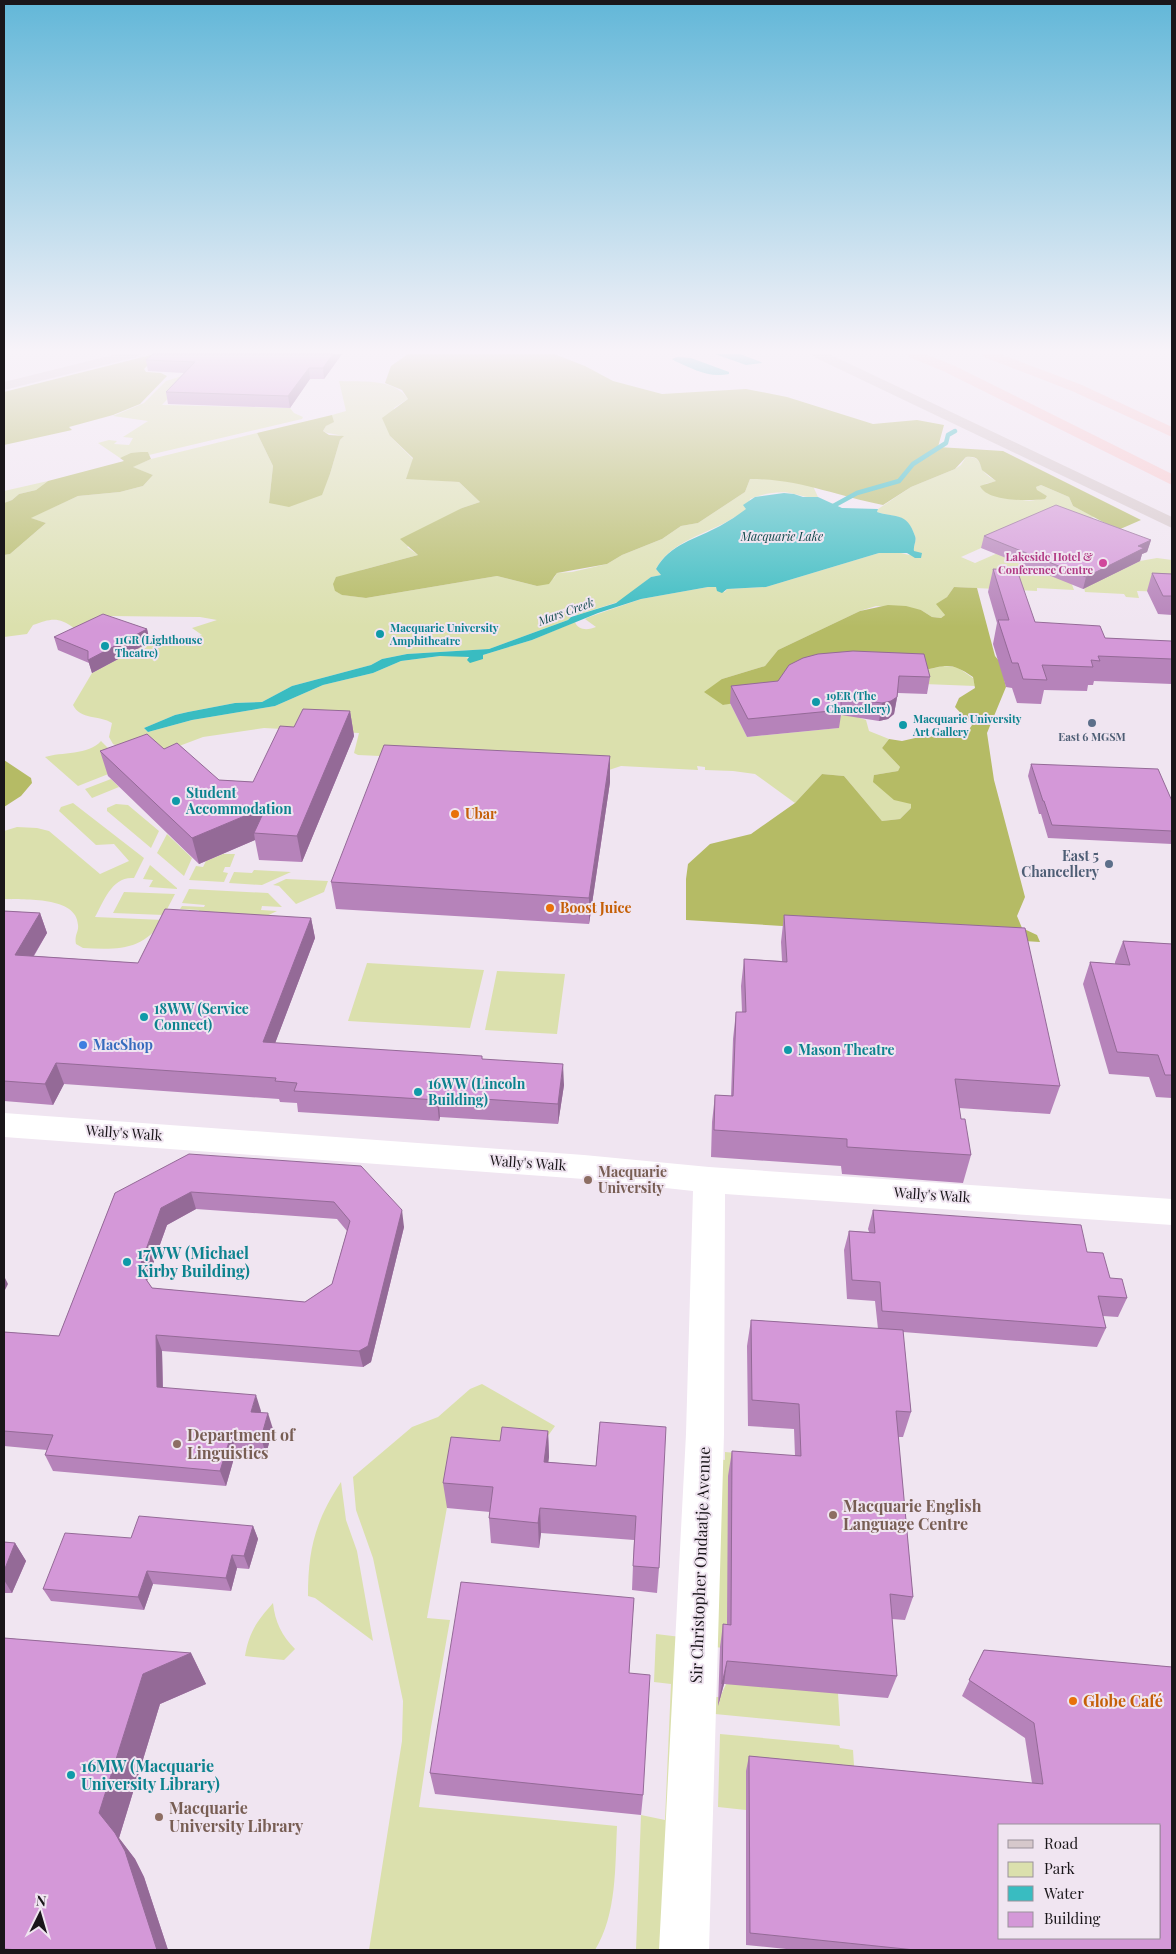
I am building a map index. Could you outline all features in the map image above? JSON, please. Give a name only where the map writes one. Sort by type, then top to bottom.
[{"type":"highway","points":[[1103,445],[1172,480]]},
{"type":"street","points":[[1009,445],[1172,523]]},
{"type":"street","name":"Wally's Walk","points":[[4,1124],[584,1167],[709,1180],[1172,1212]]},
{"type":"street","name":"Sir Christopher Ondaatje Avenue","points":[[684,1950],[705,1434],[709,1180]]},
{"type":"green space","points":[[101,445],[191,445],[149,455],[148,452],[120,458]]},
{"type":"green space","points":[[207,445],[263,445],[273,466],[269,503],[321,495],[330,474],[338,445],[399,445],[413,459],[407,478],[459,482],[480,502],[462,508],[407,547],[418,555],[362,570],[335,591],[343,595],[366,598],[497,576],[537,586],[554,578],[557,573],[572,572],[607,564],[622,555],[662,539],[681,526],[698,523],[745,492],[750,479],[774,479],[813,486],[818,497],[778,493],[766,494],[750,499],[746,510],[742,513],[670,551],[656,569],[661,575],[651,577],[621,601],[577,615],[567,608],[562,609],[571,617],[568,620],[489,649],[407,654],[382,659],[371,665],[292,686],[262,702],[235,703],[175,715],[144,728],[148,732],[192,720],[275,706],[323,685],[373,673],[401,661],[440,656],[458,655],[469,658],[483,655],[532,640],[575,622],[581,628],[593,628],[596,627],[585,619],[641,599],[708,587],[716,587],[725,592],[727,589],[766,587],[879,553],[909,555],[914,551],[916,540],[912,528],[904,519],[877,512],[878,509],[911,487],[955,469],[961,465],[966,457],[975,458],[979,462],[986,474],[997,481],[985,484],[1000,492],[1015,498],[1031,501],[1047,496],[1037,491],[1036,487],[1041,485],[1069,497],[1073,506],[1094,517],[1087,520],[1053,516],[961,557],[975,563],[1007,549],[1012,561],[1071,582],[1074,590],[1037,588],[1037,591],[954,587],[947,597],[937,604],[945,615],[941,618],[932,617],[921,610],[876,606],[860,611],[778,650],[765,666],[722,679],[723,705],[730,703],[747,737],[839,728],[838,716],[849,714],[866,720],[869,731],[889,739],[882,748],[900,767],[898,771],[874,775],[911,804],[911,808],[900,819],[882,821],[844,776],[822,774],[795,803],[755,774],[705,770],[705,767],[697,766],[698,770],[621,766],[597,774],[445,759],[358,755],[354,753],[359,733],[264,728],[203,737],[166,751],[124,749],[113,744],[109,737],[112,723],[80,713],[73,705],[92,673],[151,641],[162,639],[173,646],[202,635],[192,628],[217,620],[200,617],[108,616],[74,628],[54,620],[33,625],[27,634],[4,637],[4,555],[10,554],[46,523],[30,518],[78,496],[120,492],[143,486],[153,475],[132,467],[151,459]]},
{"type":"green space","points":[[263,445],[338,445],[322,495],[289,507],[269,503],[273,466]]},
{"type":"green space","points":[[400,445],[938,445],[938,447],[1003,451],[1141,520],[1118,530],[1073,506],[1069,497],[1041,485],[1036,487],[1037,490],[1047,496],[1045,499],[1010,499],[991,495],[980,486],[996,481],[982,470],[977,459],[966,457],[955,469],[911,487],[883,505],[802,485],[750,479],[745,492],[698,523],[681,526],[662,539],[622,555],[607,564],[557,573],[549,584],[537,586],[497,576],[366,598],[342,595],[335,591],[333,584],[336,577],[418,555],[400,539],[462,508],[480,502],[459,482],[406,479],[413,458]]},
{"type":"green space","points":[[148,452],[151,459],[133,467],[153,475],[143,486],[120,492],[78,496],[31,518],[46,523],[10,554],[4,555],[4,503],[12,500],[19,494],[36,490],[48,481],[124,461],[120,458],[131,453]]},
{"type":"green space","points":[[48,481],[36,490],[19,494],[12,500],[4,503],[4,491]]},
{"type":"green space","points":[[1157,558],[1172,560],[1172,592],[1137,591],[1139,598],[1126,597],[1124,594],[1085,592],[1083,582],[1105,575],[1108,576],[1140,561]]},
{"type":"green space","points":[[954,587],[977,588],[995,656],[1000,662],[1006,687],[987,733],[994,780],[1025,897],[1017,916],[1022,928],[1037,935],[1040,942],[686,920],[688,864],[710,844],[751,834],[795,803],[822,774],[844,776],[882,821],[900,819],[911,808],[911,804],[894,800],[873,782],[874,775],[898,771],[900,767],[882,748],[889,739],[902,741],[924,736],[945,737],[968,731],[972,725],[955,707],[959,698],[975,688],[973,677],[949,666],[723,705],[704,692],[722,679],[765,666],[778,650],[860,611],[888,605],[906,606],[921,610],[932,617],[941,618],[945,615],[936,604],[947,597]]},
{"type":"green space","points":[[943,666],[957,667],[973,678],[975,686],[924,684],[921,671]]},
{"type":"green space","points":[[101,741],[110,750],[154,756],[78,786],[45,757],[89,749]]},
{"type":"green space","points":[[4,760],[31,778],[32,783],[21,796],[4,807]]},
{"type":"green space","points":[[111,779],[119,787],[92,798],[85,789]]},
{"type":"green space","points":[[73,803],[144,858],[134,878],[126,878],[114,885],[105,897],[95,917],[163,920],[147,938],[138,943],[107,949],[83,948],[76,944],[78,925],[75,916],[69,909],[48,901],[4,899],[4,831],[17,827],[49,831],[100,874],[129,861],[114,844],[96,845],[59,811],[61,807]]},
{"type":"green space","points":[[116,804],[128,805],[159,831],[151,848],[107,811],[107,808]]},
{"type":"green space","points":[[167,834],[192,858],[184,876],[157,853]]},
{"type":"green space","points":[[223,854],[235,854],[230,867],[225,867],[223,872],[228,873],[224,882],[189,880],[196,866],[203,867],[206,861]]},
{"type":"green space","points":[[150,865],[177,889],[149,887],[153,880],[143,879]]},
{"type":"green space","points":[[254,870],[291,872],[262,885],[229,883],[234,872],[252,873]]},
{"type":"green space","points":[[286,879],[328,881],[324,892],[296,904],[279,886],[273,885]]},
{"type":"green space","points":[[189,889],[268,893],[282,907],[262,906],[261,910],[277,911],[252,923],[195,920],[199,910],[180,909],[182,906],[204,907],[205,905],[182,903]]},
{"type":"green space","points":[[124,892],[175,894],[164,915],[113,913]]},
{"type":"green space","points":[[367,963],[484,970],[470,1028],[348,1021]]},
{"type":"green space","points":[[497,971],[565,974],[557,1034],[485,1030]]},
{"type":"green space","points":[[482,1384],[555,1426],[540,1447],[455,1463],[427,1618],[450,1620],[419,1807],[617,1826],[614,1890],[611,1906],[602,1936],[595,1950],[369,1950],[402,1741],[403,1701],[373,1558],[356,1510],[353,1477],[412,1427],[438,1417],[470,1389]]},
{"type":"green space","points":[[725,1452],[782,1457],[838,1693],[840,1726],[715,1714],[715,1697],[720,1697],[728,1680],[733,1649],[705,1646],[709,1458],[725,1460]]},
{"type":"green space","points":[[341,1482],[346,1520],[357,1551],[373,1641],[315,1598],[308,1596],[308,1579],[315,1536],[325,1510]]},
{"type":"green space","points":[[273,1603],[275,1616],[280,1628],[286,1639],[295,1649],[284,1660],[245,1656],[254,1627]]},
{"type":"green space","points":[[656,1634],[681,1637],[669,1950],[636,1950],[641,1815],[665,1820],[671,1684],[654,1682]]},
{"type":"green space","points":[[720,1734],[839,1745],[840,1748],[853,1750],[855,1781],[746,1771],[746,1810],[718,1807]]},
{"type":"water","name":"Macquarie Lake","points":[[784,493],[803,497],[818,497],[842,508],[878,509],[877,512],[904,519],[912,528],[916,540],[914,551],[922,553],[921,558],[915,558],[907,553],[879,553],[766,587],[727,589],[722,593],[717,591],[716,587],[708,587],[641,599],[598,613],[532,640],[483,655],[483,659],[470,663],[467,660],[469,657],[440,656],[401,661],[373,673],[323,685],[275,706],[192,720],[148,732],[144,728],[175,715],[188,712],[235,703],[262,702],[292,686],[371,665],[382,659],[407,654],[489,649],[568,620],[571,617],[616,603],[651,577],[661,575],[656,569],[676,548],[730,520],[746,509],[743,505],[755,497]]},
{"type":"building","points":[[1056,505],[1151,540],[1138,546],[1144,548],[1086,577],[984,536]]},
{"type":"building","points":[[993,569],[1017,570],[1035,622],[1100,626],[1105,638],[1171,641],[1172,659],[1098,656],[1100,661],[1091,660],[1093,667],[1042,665],[1047,680],[1023,679],[1018,663],[1012,663],[998,620],[1009,620]]},
{"type":"building","points":[[1152,573],[1172,574],[1172,596],[1163,596]]},
{"type":"building","points":[[103,614],[147,629],[88,660],[88,651],[54,637]]},
{"type":"building","points":[[853,651],[924,654],[930,677],[899,676],[897,697],[891,701],[882,703],[841,698],[841,710],[748,719],[731,686],[778,681],[789,665],[803,658],[818,654]]},
{"type":"building","points":[[303,709],[350,711],[297,836],[254,833],[266,807],[192,838],[100,751],[147,734],[164,749],[177,743],[219,780],[253,782],[280,726],[294,727]]},
{"type":"building","points":[[384,745],[610,756],[589,898],[331,882]]},
{"type":"building","points":[[1031,764],[1158,769],[1172,801],[1172,831],[1052,825]]},
{"type":"building","name":"18WW (Service Connect)","points":[[165,909],[311,918],[263,1042],[482,1056],[482,1059],[563,1064],[558,1104],[438,1096],[437,1100],[294,1091],[297,1083],[275,1081],[276,1078],[56,1063],[45,1084],[4,1081],[4,911],[40,913],[15,955],[138,963]]},
{"type":"building","points":[[784,915],[1025,928],[1060,1086],[955,1079],[961,1119],[965,1119],[971,1155],[847,1147],[847,1139],[714,1130],[715,1095],[733,1096],[736,1012],[746,1012],[744,959],[787,962]]},
{"type":"building","points":[[1123,941],[1172,944],[1172,1075],[1165,1075],[1158,1055],[1117,1052],[1090,962],[1130,965]]},
{"type":"building","points":[[189,1154],[361,1166],[402,1210],[368,1346],[359,1351],[156,1335],[157,1387],[256,1395],[251,1412],[268,1413],[261,1438],[231,1435],[220,1471],[45,1455],[53,1435],[4,1431],[4,1332],[59,1336],[115,1193]],"holes":[[[191,1192],[334,1202],[350,1221],[332,1284],[305,1302],[152,1288],[139,1269],[161,1208]]]},
{"type":"building","points":[[873,1210],[1081,1225],[1087,1252],[1103,1253],[1110,1278],[1122,1279],[1127,1298],[1098,1296],[1106,1328],[882,1311],[880,1282],[852,1280],[849,1231],[875,1233]]},
{"type":"building","points":[[751,1320],[903,1330],[911,1412],[896,1411],[913,1597],[890,1594],[897,1676],[727,1661],[722,1684],[723,1624],[731,1625],[732,1451],[801,1456],[799,1404],[752,1400]]},
{"type":"building","points":[[600,1422],[666,1427],[659,1568],[633,1566],[636,1516],[540,1508],[538,1523],[489,1518],[493,1487],[443,1483],[451,1437],[500,1441],[502,1427],[548,1431],[544,1462],[596,1466]]},
{"type":"building","points":[[139,1516],[253,1526],[244,1556],[232,1555],[226,1578],[147,1571],[138,1597],[43,1589],[65,1533],[131,1538]]},
{"type":"building","points":[[4,1542],[15,1543],[4,1571]]},
{"type":"building","points":[[461,1582],[634,1598],[629,1673],[650,1675],[643,1795],[430,1773]]},
{"type":"building","name":"16MW (Macquarie University Library)","points":[[4,1638],[191,1653],[143,1674],[99,1813],[115,1833],[125,1851],[157,1950],[4,1949]]},
{"type":"building","points":[[984,1650],[1172,1667],[1172,1950],[915,1950],[750,1933],[749,1756],[1043,1784],[1034,1723],[969,1680]]},
{"type":"waterway","name":"Mars Creek","points":[[826,510],[857,493],[899,481],[913,464],[943,445]]},
{"type":"place","name":"Lakeside Hotel & Conference Centre","points":[[1103,563]]},
{"type":"place","name":"Macquarie University Amphitheatre","points":[[380,634]]},
{"type":"place","name":"11GR (Lighthouse Theatre)","points":[[105,646]]},
{"type":"place","name":"19ER (The Chancellery)","points":[[816,702]]},
{"type":"place","name":"East 6 MGSM","points":[[1092,723]]},
{"type":"place","name":"Macquarie University Art Gallery","points":[[903,725]]},
{"type":"place","name":"Student Accommodation","points":[[176,801]]},
{"type":"place","name":"Ubar","points":[[455,814]]},
{"type":"place","name":"East 5 Chancellery","points":[[1109,864]]},
{"type":"place","name":"Boost Juice","points":[[550,908]]},
{"type":"place","name":"18WW (Service Connect)","points":[[144,1017]]},
{"type":"place","name":"MacShop","points":[[83,1045]]},
{"type":"place","name":"Mason Theatre","points":[[788,1050]]},
{"type":"place","name":"16WW (Lincoln Building)","points":[[418,1092]]},
{"type":"place","name":"Macquarie University","points":[[588,1180]]},
{"type":"place","name":"17WW (Michael Kirby Building)","points":[[127,1262]]},
{"type":"place","name":"Department of Linguistics","points":[[177,1444]]},
{"type":"place","name":"Macquarie English Language Centre","points":[[833,1515]]},
{"type":"place","name":"Globe Café","points":[[1073,1701]]},
{"type":"place","name":"16MW (Macquarie University Library)","points":[[71,1775]]},
{"type":"place","name":"Macquarie University Library","points":[[159,1817]]}]
